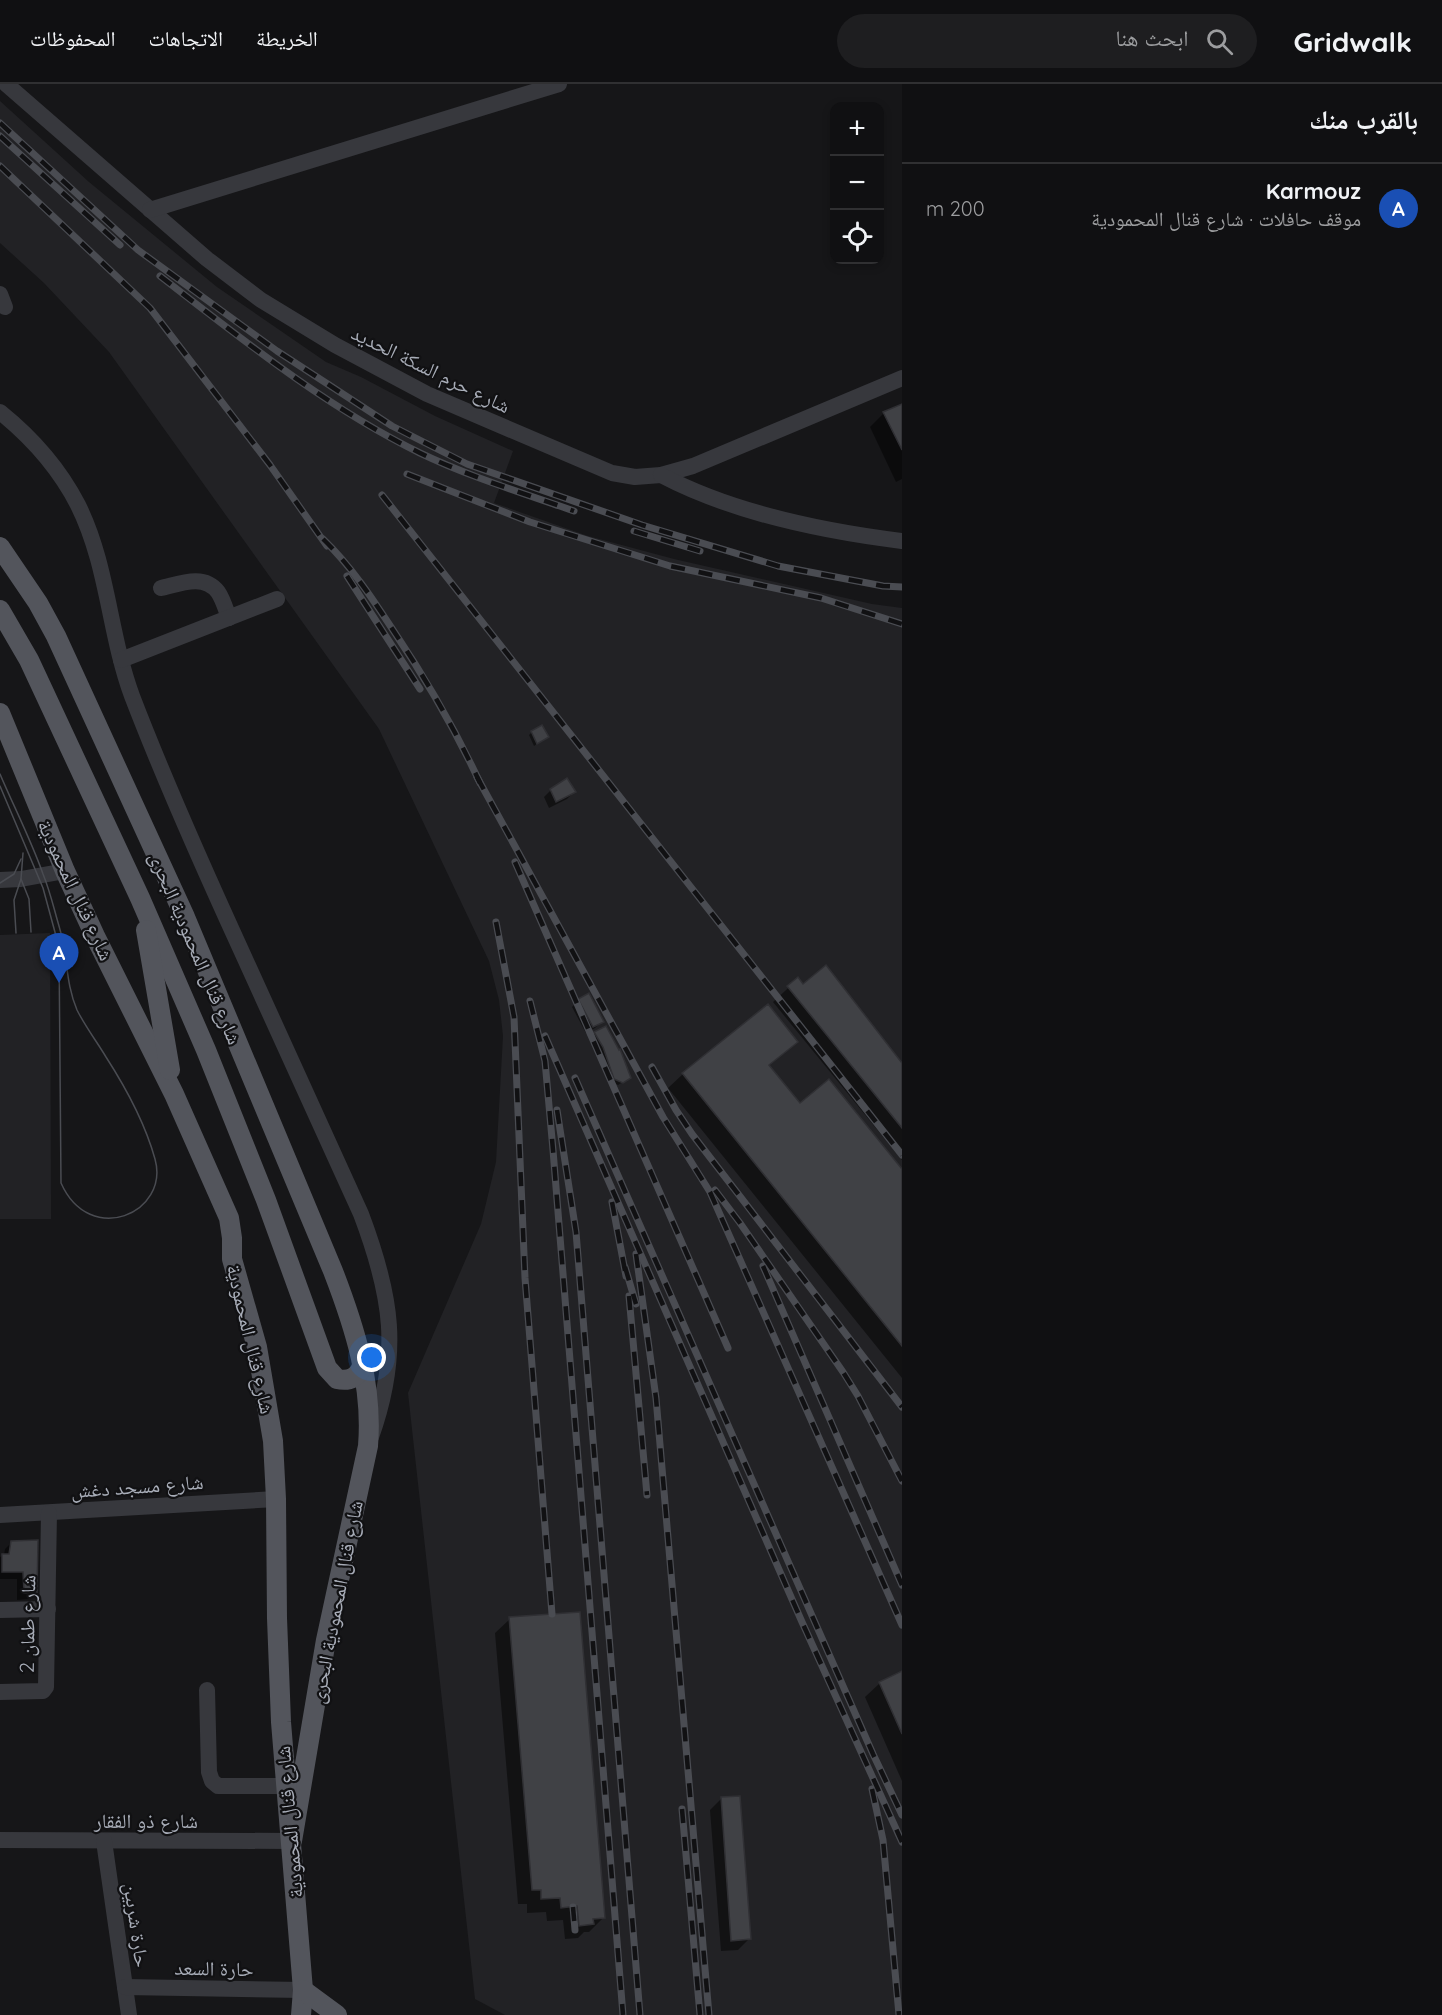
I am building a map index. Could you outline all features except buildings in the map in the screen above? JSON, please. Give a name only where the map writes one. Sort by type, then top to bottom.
[{"type":"main road","name":"شارع قنال المحمودية البحرى","points":[[0,547],[38,603],[56,636],[185,917],[333,1271],[351,1320],[363,1363],[369,1400],[368,1446],[326,1641],[292,1841]]},
{"type":"main road","name":"شارع قنال المحمودية البحرى","points":[[0,610],[28,660],[140,898],[206,1050],[266,1200],[327,1368],[337,1379],[351,1379],[357,1376],[363,1363]]},
{"type":"main road","name":"شارع قنال المحمودية","points":[[0,712],[65,871],[174,1094],[229,1218],[232,1238],[231,1259],[257,1347],[273,1441],[278,1657],[285,1786],[292,1841],[303,1990],[301,2015]]},
{"type":"main road","points":[[140,898],[174,1094]]},
{"type":"main road","points":[[303,1990],[337,2015]]},
{"type":"street","name":"شارع حرم السكة الحديد","points":[[6,84],[207,259],[261,300],[335,345],[427,394],[612,473],[635,477],[662,475],[693,466],[902,378]]},
{"type":"street","points":[[150,210],[559,84]]},
{"type":"street","points":[[0,412],[49,461],[77,503],[96,550],[121,660],[132,695],[200,859],[361,1214],[379,1265],[389,1315],[389,1359],[384,1395],[368,1446]]},
{"type":"street","points":[[662,475],[693,491],[730,505],[864,537],[902,541]]},
{"type":"street","points":[[161,588],[195,580],[209,584],[218,592],[229,618]]},
{"type":"street","points":[[121,660],[277,599]]},
{"type":"street","points":[[0,880],[21,879],[65,871]]},
{"type":"street","name":"شارع مسجد دغش","points":[[0,1515],[276,1499]]},
{"type":"street","name":"شارع طمان 2","points":[[0,1692],[34,1693],[43,1691],[46,1686],[49,1513]]},
{"type":"street","points":[[0,1610],[48,1609]]},
{"type":"street","points":[[207,1690],[209,1772],[212,1781],[218,1786],[285,1786]]},
{"type":"street","name":"شارع ذو الفقار","points":[[0,1840],[292,1841]]},
{"type":"street","name":"حارة شربين","points":[[104,1841],[129,2015]]},
{"type":"street","name":"حارة السعد","points":[[125,1987],[303,1990]]},
{"type":"shaded area","points":[[0,101],[89,182],[217,287],[326,362],[361,377],[435,416],[513,451],[494,503],[588,536],[674,559],[872,604],[902,608],[902,2015],[505,2015],[475,1999],[408,1393],[481,1224],[496,1162],[503,1036],[499,1000],[489,961],[379,729],[109,352],[44,283],[0,243]]},
{"type":"shaded area","points":[[50,933],[51,1219],[0,1219],[0,935]]},
{"type":"tram line","points":[[0,774],[48,887],[62,937],[70,989],[77,1010],[128,1093],[146,1132],[155,1159],[156,1178],[151,1195],[139,1207],[124,1216],[107,1218],[90,1214],[74,1203],[61,1183],[59,947],[43,888],[0,786]]},
{"type":"tram line","points":[[23,853],[21,879],[29,899],[31,932]]},
{"type":"tram line","points":[[0,883],[14,874],[21,859]]},
{"type":"tram line","points":[[16,933],[14,900],[21,879]]},
{"type":"railway","points":[[0,123],[138,250],[277,351],[392,426],[467,464],[642,525],[778,566],[883,586],[902,587]]},
{"type":"railway","points":[[0,136],[120,245]]},
{"type":"railway","points":[[0,166],[150,308],[270,465],[327,546]]},
{"type":"railway","points":[[160,276],[318,394],[385,435],[458,470],[574,511]]},
{"type":"railway","points":[[407,474],[530,522],[670,566],[821,598],[902,624]]},
{"type":"railway","points":[[382,495],[902,1155]]},
{"type":"railway","points":[[634,531],[700,551]]},
{"type":"railway","points":[[323,539],[361,583],[405,648],[450,724],[480,783]]},
{"type":"railway","points":[[347,576],[420,689]]},
{"type":"railway","points":[[477,777],[663,1117],[710,1192],[902,1625]]},
{"type":"railway","points":[[515,862],[728,1348]]},
{"type":"railway","points":[[496,922],[514,1017],[525,1278],[552,1614]]},
{"type":"railway","points":[[530,1001],[545,1061],[623,2015]]},
{"type":"railway","points":[[545,1036],[802,1622],[902,1842]]},
{"type":"railway","points":[[652,1067],[692,1134],[902,1407]]},
{"type":"railway","points":[[575,1078],[902,1815]]},
{"type":"railway","points":[[557,1110],[576,1232],[640,2015]]},
{"type":"railway","points":[[715,1190],[843,1372],[902,1481]]},
{"type":"railway","points":[[612,1202],[626,1276]]},
{"type":"railway","points":[[636,1254],[656,1398],[709,2015]]},
{"type":"railway","points":[[763,1266],[902,1585]]},
{"type":"railway","points":[[625,1267],[636,1304]]},
{"type":"railway","points":[[629,1296],[647,1495]]},
{"type":"railway","points":[[872,1789],[883,1840],[899,2015]]},
{"type":"railway","points":[[682,1809],[700,2015]]},
{"type":"railway","points":[[573,1907],[575,1930]]},
{"type":"place","name":"Karmouz","points":[[59,983]]}]
